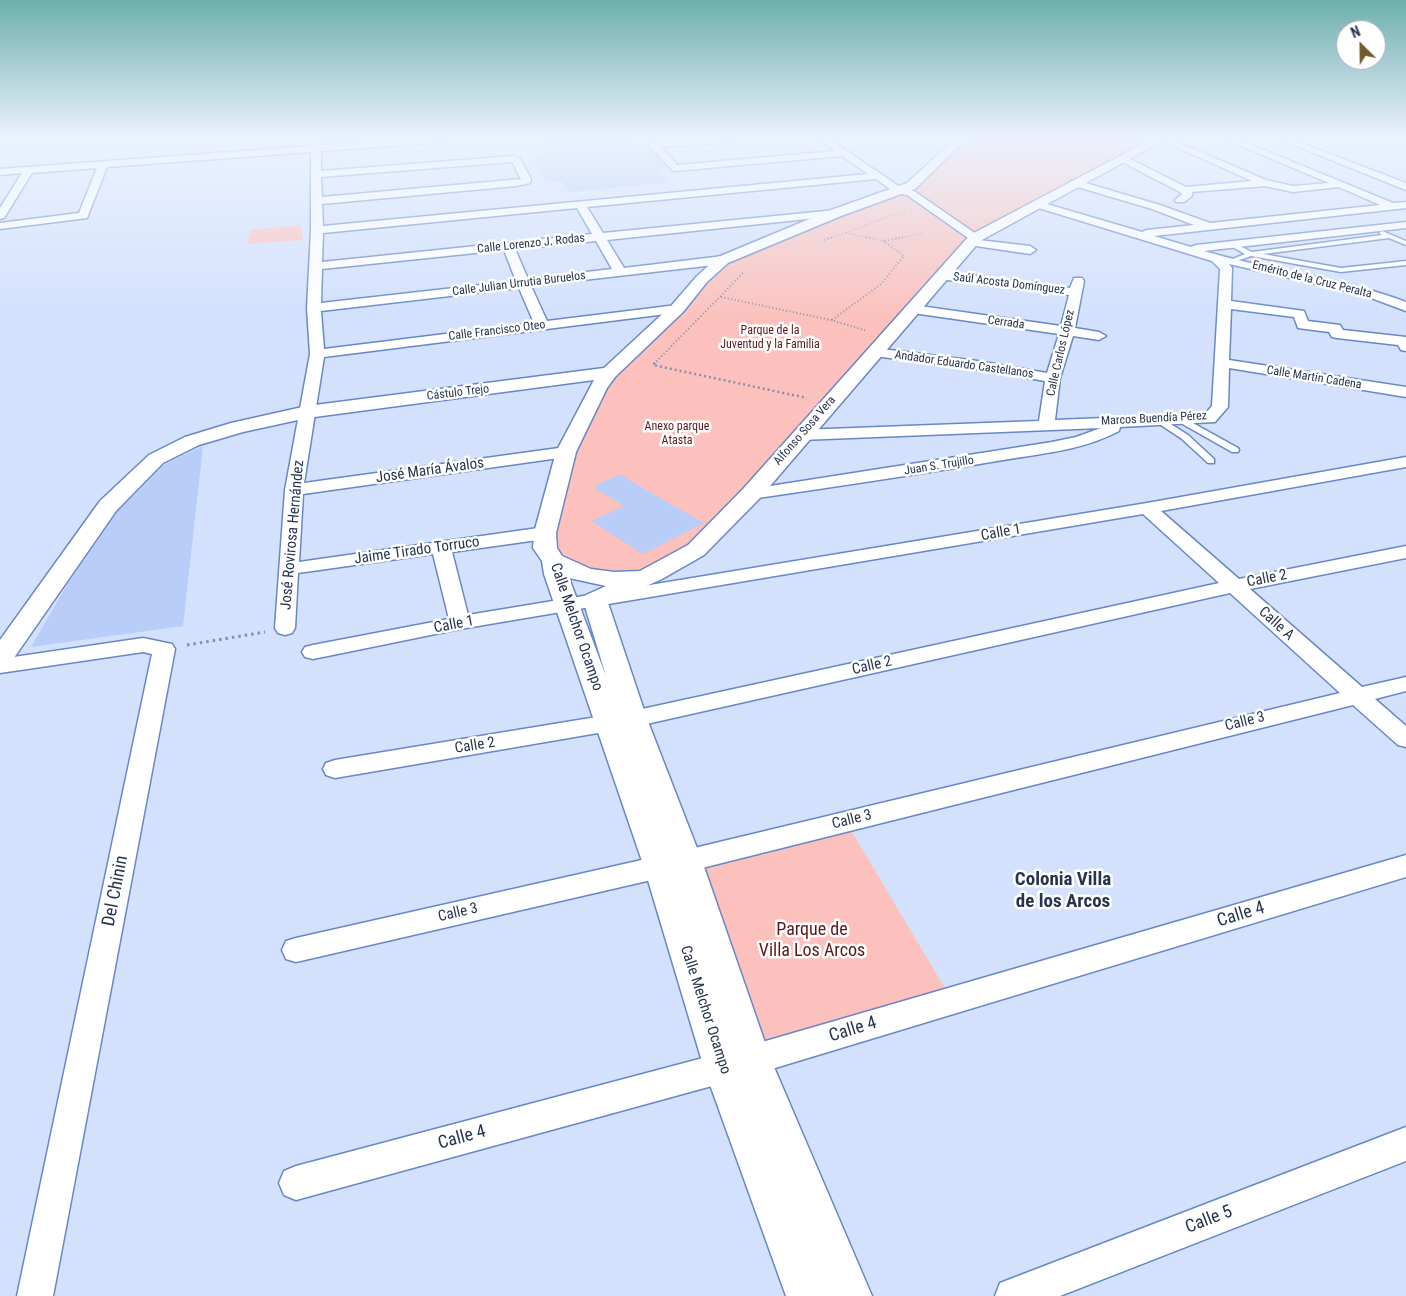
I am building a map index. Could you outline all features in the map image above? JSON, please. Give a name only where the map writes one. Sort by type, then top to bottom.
[{"type":"street","points":[[0,216],[10,199]]},
{"type":"street","points":[[0,226],[83,216],[89,199]]},
{"type":"street","points":[[317,201],[334,199]]},
{"type":"street","points":[[317,230],[636,199]]},
{"type":"street","name":"Calle Melchor Ocampo","points":[[810,1296],[673,864],[622,721],[591,599],[556,574],[554,561],[545,548],[545,533],[566,452],[603,381],[678,309],[702,279],[723,260],[875,199]]},
{"type":"street","points":[[920,199],[974,241],[1030,250]]},
{"type":"street","name":"Alfonso Sosa Vera","points":[[591,599],[653,574],[696,550],[751,494],[887,337],[974,241],[1044,199]]},
{"type":"street","points":[[1131,199],[1210,227]]},
{"type":"street","points":[[1156,207],[1181,199]]},
{"type":"street","points":[[1316,199],[1342,211]]},
{"type":"street","points":[[1375,199],[1392,206]]},
{"type":"street","name":"José Rovirosa Hernández","points":[[286,628],[294,490],[317,354],[314,308],[317,201]]},
{"type":"street","points":[[1036,204],[1216,258]]},
{"type":"street","points":[[1137,234],[1406,205]]},
{"type":"street","points":[[581,206],[620,272]]},
{"type":"street","name":"Calle Lorenzo J. Rodas","points":[[315,266],[836,214]]},
{"type":"street","points":[[1189,249],[1406,225]]},
{"type":"street","points":[[508,246],[542,326]]},
{"type":"street","name":"Emérito de la Cruz Peralta","points":[[1216,258],[1340,285],[1367,292],[1406,307]]},
{"type":"street","name":"Marcos Buendía Pérez","points":[[802,435],[1209,419],[1220,407],[1226,304],[1226,268],[1216,258]]},
{"type":"street","name":"Calle Julian Urrutia Buruelos","points":[[314,308],[723,260]]},
{"type":"street","name":"Saúl Acosta Domínguez","points":[[944,276],[1076,287]]},
{"type":"street","name":"Calle Carlos López","points":[[1046,424],[1053,378],[1068,332],[1076,287]]},
{"type":"street","points":[[1226,304],[1298,314],[1303,324],[1335,328],[1337,334],[1405,344]]},
{"type":"street","name":"Calle Francisco Oteo","points":[[317,354],[678,309]]},
{"type":"street","name":"Cerrada","points":[[914,309],[1099,336]]},
{"type":"street","name":"Andador Eduardo Castellanos","points":[[874,352],[977,365],[1053,378]]},
{"type":"street","name":"Calle Martín Cadena","points":[[1222,363],[1406,392]]},
{"type":"street","name":"Cástulo Trejo","points":[[0,659],[108,506],[156,459],[192,441],[238,427],[306,417],[603,381]]},
{"type":"street","name":"Juan S. Trujillo","points":[[751,494],[954,464],[1034,449],[1102,435],[1122,422]]},
{"type":"street","name":"José María Ávalos","points":[[294,490],[566,452]]},
{"type":"street","name":"Calle 1","points":[[313,652],[591,599],[1147,508],[1406,462]]},
{"type":"street","name":"Calle A","points":[[1147,508],[1406,739]]},
{"type":"street","name":"Jaime Tirado Torruco","points":[[289,569],[545,533]]},
{"type":"street","points":[[441,548],[460,623]]},
{"type":"street","name":"Calle 2","points":[[335,769],[622,721],[1234,586],[1406,552]]},
{"type":"street","points":[[554,561],[569,570],[599,578],[624,579],[653,574]]},
{"type":"street","points":[[0,666],[143,645],[164,649]]},
{"type":"street","name":"Del Chinin","points":[[35,1296],[164,649]]},
{"type":"street","name":"Calle 3","points":[[296,950],[673,864],[1406,684]]},
{"type":"street","name":"Calle 4","points":[[296,1183],[737,1064],[1406,866]]},
{"type":"street","name":"Calle Melchor Ocampo","points":[[737,1064],[849,1296]]},
{"type":"street","name":"Calle 5","points":[[1013,1296],[1406,1144]]},
{"type":"lane","points":[[1372,228],[1406,243]]},
{"type":"lane","points":[[1231,261],[1251,254],[1390,236]]},
{"type":"lane","points":[[1231,244],[1251,254],[1329,269],[1341,270],[1406,263]]},
{"type":"lane","points":[[1161,420],[1185,437],[1211,461]]},
{"type":"lane","points":[[1182,420],[1235,450]]},
{"type":"path","points":[[818,242],[925,204]]},
{"type":"path","points":[[843,233],[884,241],[924,233]]},
{"type":"path","points":[[831,320],[882,284],[904,256],[884,241]]},
{"type":"path","points":[[747,270],[653,365],[811,398]]},
{"type":"path","points":[[721,296],[831,320],[887,337]]},
{"type":"path","points":[[164,649],[286,628]]},
{"type":"green space","name":"Anexo parque Atasta","points":[[877,199],[1047,199],[975,238],[696,550],[653,574],[569,570],[545,533],[598,388],[723,260]]},
{"type":"green space","points":[[301,225],[303,240],[247,244],[250,230]]},
{"type":"green space","name":"Parque de Villa Los Arcos","points":[[849,827],[949,995],[756,1053],[691,864]]},
{"type":"building","points":[[203,446],[183,626],[31,647],[68,583],[117,512],[164,465]]},
{"type":"building","points":[[620,474],[704,523],[643,554],[591,521],[624,506],[593,487]]},
{"type":"district","name":"Colonia Villa de los Arcos","points":[[1063,891]]},
{"type":"park label","name":"Parque de la Juventud y la Familia","points":[[770,338]]}]
